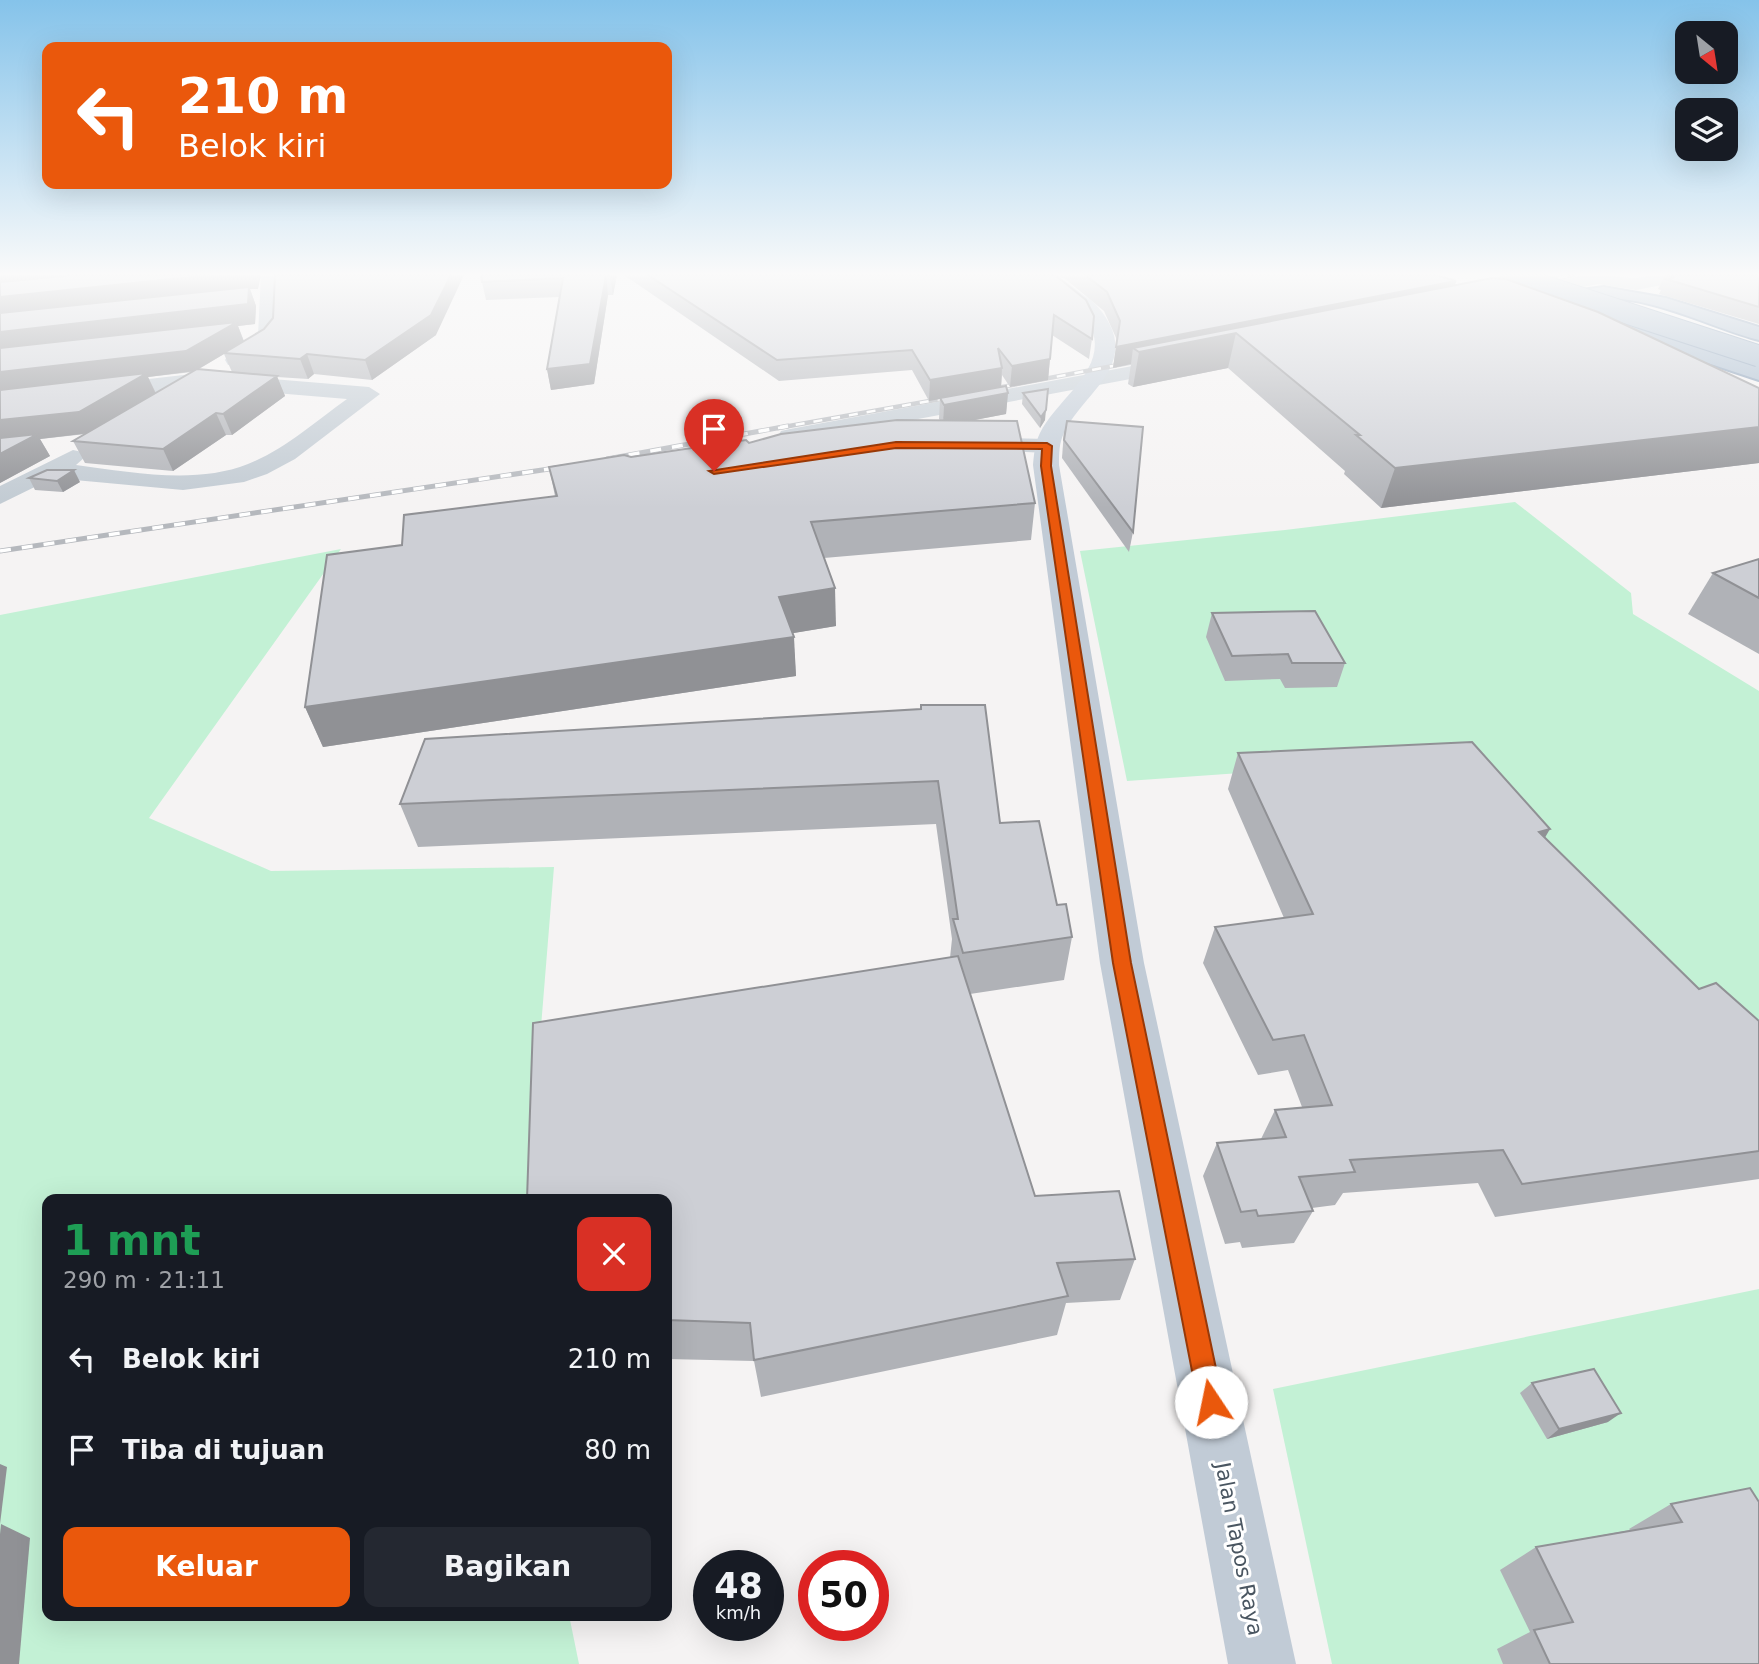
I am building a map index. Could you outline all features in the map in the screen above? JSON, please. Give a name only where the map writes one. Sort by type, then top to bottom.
[{"type":"highway","points":[[1696,353],[1759,373]]},
{"type":"main road","name":"Jalan Tapos Raya","points":[[1105,353],[1094,381],[1063,414],[1047,446],[1048,479],[1122,963],[1262,1664]]},
{"type":"street","points":[[156,407],[248,353]]},
{"type":"street","points":[[769,440],[1203,359]]},
{"type":"street","points":[[0,403],[201,380],[369,394],[270,462],[237,477],[188,483],[51,470]]},
{"type":"street","points":[[943,443],[1047,446]]},
{"type":"street","points":[[0,496],[51,470],[89,444],[37,448]]},
{"type":"green space","points":[[1515,502],[1631,593],[1633,614],[1759,691],[1759,1073],[1451,758],[1127,781],[1080,551]]},
{"type":"green space","points":[[341,549],[149,818],[271,871],[554,867],[527,1194],[42,1194],[42,1621],[570,1621],[579,1664],[0,1664],[0,615]]},
{"type":"green space","points":[[1759,1289],[1759,1664],[1332,1664],[1273,1389]]},
{"type":"building","points":[[0,353],[171,353],[0,372]]},
{"type":"building","points":[[224,353],[376,353],[365,360],[307,354],[300,359]]},
{"type":"building","points":[[550,353],[592,353],[590,364],[547,369]]},
{"type":"building","points":[[766,353],[876,353],[777,360]]},
{"type":"building","points":[[914,353],[999,353],[1002,368],[930,380]]},
{"type":"building","points":[[1002,353],[1051,353],[1050,359],[1012,366]]},
{"type":"building","points":[[1260,353],[1684,353],[1759,388],[1759,427],[1395,468],[1356,435],[1360,435]]},
{"type":"building","points":[[197,369],[277,376],[223,414],[216,413],[163,449],[73,441]]},
{"type":"building","points":[[147,373],[79,412],[0,420],[0,390]]},
{"type":"building","points":[[1006,386],[1008,393],[944,405],[940,398]]},
{"type":"building","points":[[1048,389],[1046,410],[1041,417],[1023,393]]},
{"type":"building","points":[[945,418],[978,421],[946,420]]},
{"type":"building","points":[[897,420],[1017,421],[1035,503],[811,522],[835,588],[779,597],[794,637],[305,707],[327,555],[402,545],[404,515],[557,496],[549,467],[746,440],[749,443],[781,434]]},
{"type":"building","points":[[1067,421],[1143,427],[1133,532],[1064,440]]},
{"type":"building","points":[[38,434],[0,454],[0,438]]},
{"type":"building","points":[[47,470],[74,470],[57,481],[29,478]]},
{"type":"building","points":[[1759,559],[1759,598],[1713,573]]},
{"type":"building","points":[[1315,611],[1345,663],[1292,663],[1288,654],[1232,656],[1212,613]]},
{"type":"building","points":[[921,705],[985,705],[1000,823],[1039,821],[1057,905],[1066,904],[1072,937],[963,953],[953,919],[958,919],[938,781],[400,804],[425,739],[921,709]]},
{"type":"building","points":[[1472,742],[1550,829],[1539,832],[1699,989],[1716,983],[1759,1021],[1759,1151],[1522,1184],[1503,1150],[1350,1160],[1355,1172],[1299,1177],[1313,1211],[1258,1216],[1256,1210],[1241,1212],[1217,1143],[1286,1137],[1275,1110],[1332,1105],[1304,1035],[1273,1040],[1215,927],[1313,914],[1238,753]]},
{"type":"building","points":[[958,956],[1035,1196],[1119,1191],[1135,1259],[1057,1263],[1068,1296],[754,1360],[750,1323],[672,1320],[672,1194],[527,1194],[533,1023]]},
{"type":"building","points":[[1594,1369],[1621,1413],[1559,1429],[1532,1383]]},
{"type":"building","points":[[1750,1488],[1759,1502],[1759,1664],[1550,1664],[1534,1630],[1573,1622],[1536,1547],[1682,1522],[1671,1504]]},
{"type":"railway","points":[[986,390],[1134,362]]},
{"type":"railway","points":[[778,428],[952,397]]},
{"type":"railway","points":[[607,459],[788,426]]},
{"type":"railway","points":[[0,551],[569,466]]},
{"type":"route","points":[[714,471],[896,445],[943,443],[1047,446],[1046,466],[1122,963],[1211,1402]]}]
